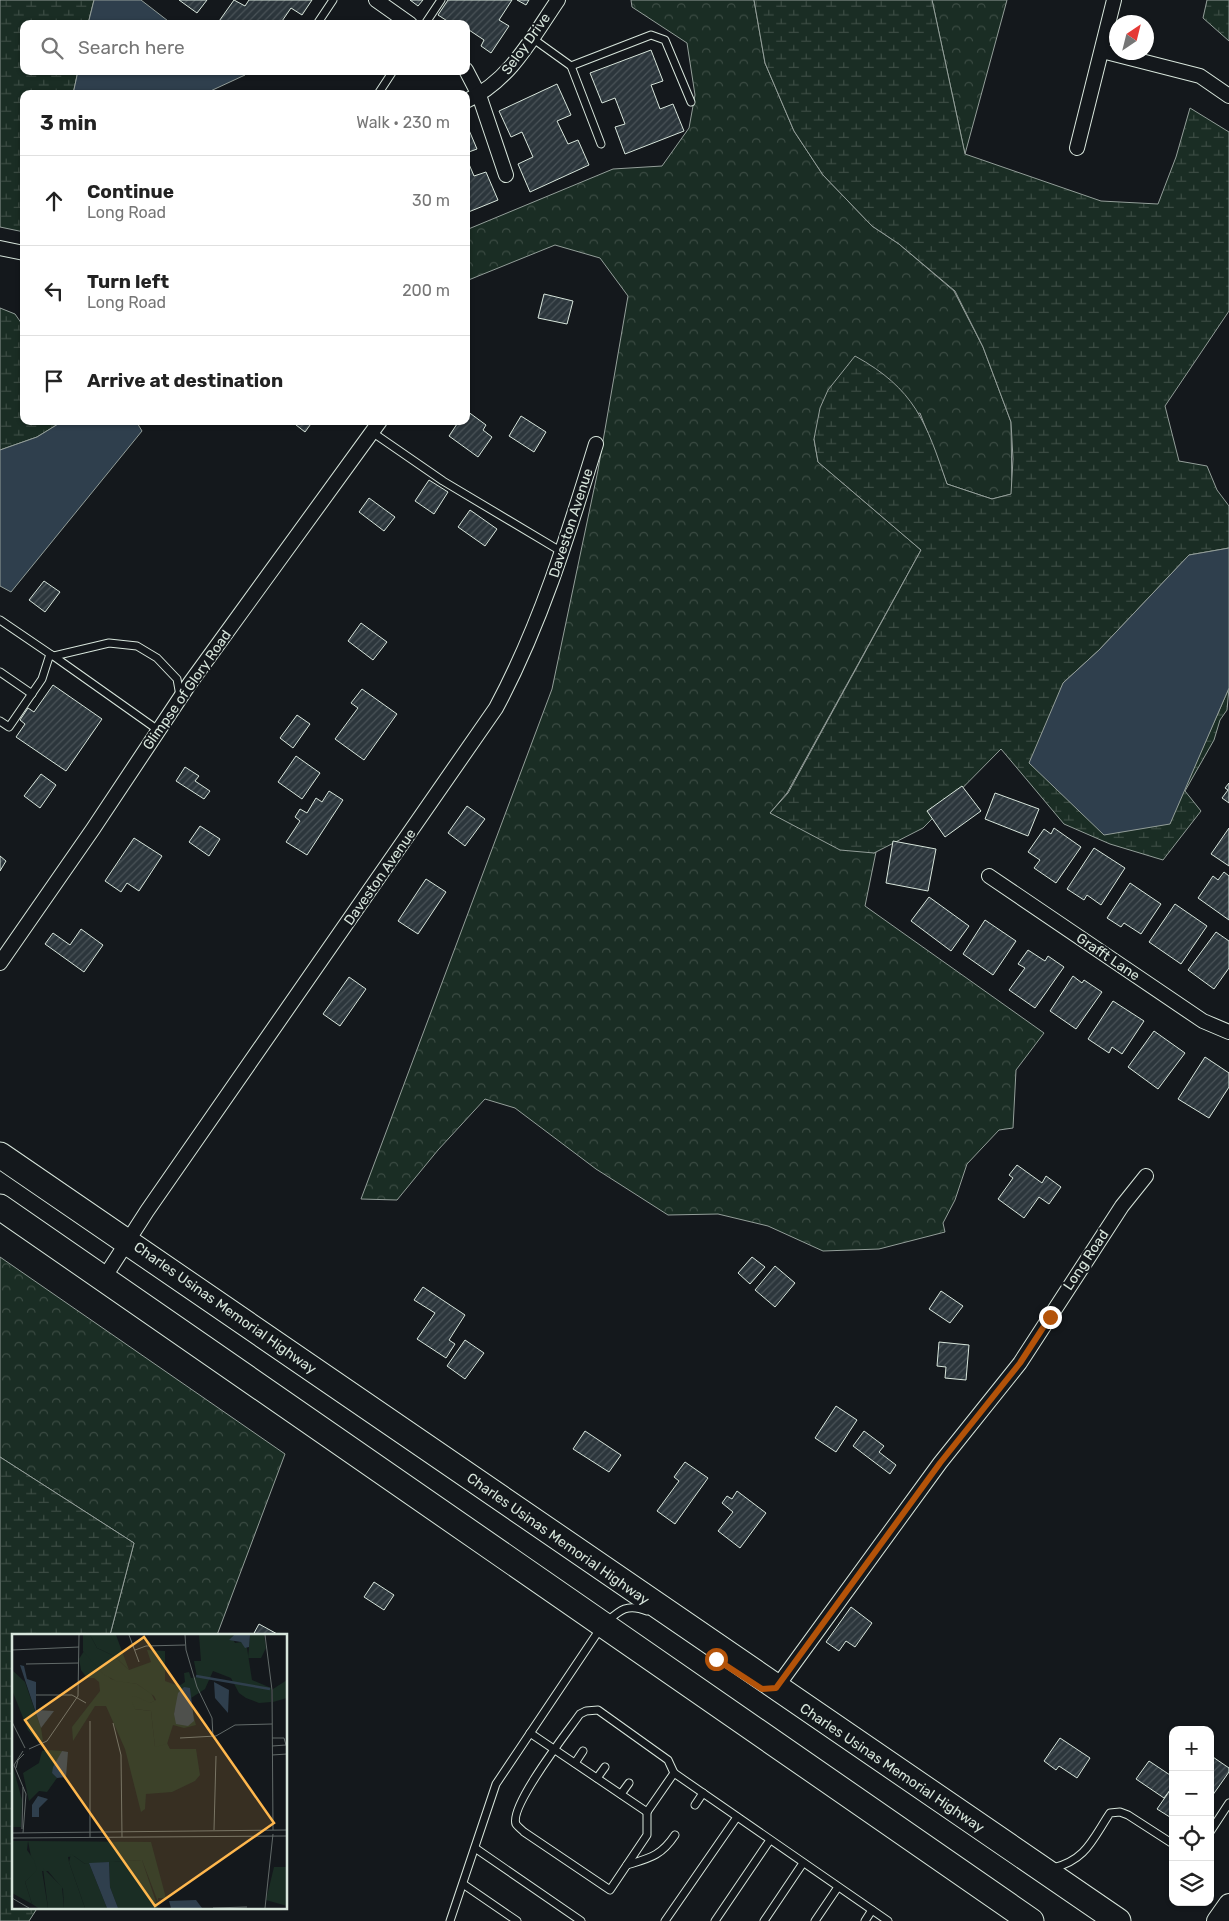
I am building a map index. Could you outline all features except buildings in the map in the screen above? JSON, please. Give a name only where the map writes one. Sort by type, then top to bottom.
[{"type":"highway","name":"Charles Usinas Memorial Highway","points":[[0,1155],[130,1242],[769,1689],[1118,1921]]},
{"type":"highway","points":[[0,1207],[602,1626],[741,1718],[1031,1921]]},
{"type":"street","points":[[376,0],[404,20]]},
{"type":"street","name":"Seloy Drive","points":[[472,98],[509,71],[558,0]]},
{"type":"street","points":[[1077,148],[1114,0]]},
{"type":"street","points":[[1102,51],[1200,76],[1229,96]]},
{"type":"street","points":[[467,75],[472,98],[506,174]]},
{"type":"street","points":[[0,248],[20,252]]},
{"type":"street","name":"Glimpse of Glory Road","points":[[0,963],[190,683],[376,427]]},
{"type":"street","name":"Daveston Avenue","points":[[104,1278],[130,1242],[147,1211],[496,708],[531,637],[562,552],[596,444]]},
{"type":"street","name":"Grafft Lane","points":[[989,876],[1202,1021],[1228,1029]]},
{"type":"street","name":"Long Road","points":[[769,1689],[940,1463],[1020,1363],[1117,1214],[1146,1176]]},
{"type":"street","points":[[1218,1921],[1229,1904]]},
{"type":"lane","points":[[320,20],[333,0]]},
{"type":"lane","points":[[428,20],[441,0]]},
{"type":"lane","points":[[572,66],[651,35],[665,40],[691,102]]},
{"type":"lane","points":[[532,38],[572,66],[601,144]]},
{"type":"lane","points":[[381,90],[390,75]]},
{"type":"lane","points":[[376,427],[442,481],[562,552]]},
{"type":"lane","points":[[0,620],[158,730]]},
{"type":"lane","points":[[52,655],[109,643],[137,646],[157,658],[177,679],[180,699]]},
{"type":"lane","points":[[0,722],[9,727],[42,679],[52,655]]},
{"type":"lane","points":[[0,672],[32,694]]},
{"type":"lane","points":[[450,1921],[496,1784],[602,1626],[620,1610],[632,1606],[646,1610],[653,1616]]},
{"type":"lane","points":[[598,1710],[604,1720],[629,1732],[668,1760],[673,1766],[674,1774],[647,1812],[647,1835],[610,1890],[524,1832],[516,1824],[516,1814],[522,1797],[580,1714],[586,1711],[598,1710]]},
{"type":"lane","points":[[624,1739],[629,1732]]},
{"type":"lane","points":[[530,1733],[647,1812]]},
{"type":"lane","points":[[648,1755],[652,1749]]},
{"type":"lane","points":[[574,1763],[583,1750]]},
{"type":"lane","points":[[597,1778],[605,1767]]},
{"type":"lane","points":[[674,1774],[888,1921]]},
{"type":"lane","points":[[621,1794],[629,1783]]},
{"type":"lane","points":[[695,1805],[703,1794]]},
{"type":"lane","points":[[1214,1826],[1229,1804]]},
{"type":"lane","points":[[1043,1870],[1070,1864],[1080,1857],[1110,1814],[1120,1812],[1128,1815],[1169,1841]]},
{"type":"lane","points":[[665,1921],[737,1817]]},
{"type":"lane","points":[[626,1865],[657,1855],[667,1848],[675,1835]]},
{"type":"lane","points":[[715,1921],[770,1840]]},
{"type":"lane","points":[[475,1848],[581,1921]]},
{"type":"lane","points":[[764,1921],[803,1863]]},
{"type":"lane","points":[[463,1884],[517,1921]]},
{"type":"lane","points":[[815,1921],[838,1887]]},
{"type":"lane","points":[[865,1921],[872,1910]]},
{"type":"green space","points":[[0,0],[94,0],[89,20],[20,20],[20,75],[77,75],[74,90],[20,90],[20,231],[0,227]]},
{"type":"green space","points":[[631,0],[754,0],[765,63],[794,131],[823,175],[872,226],[899,244],[954,291],[983,347],[1011,422],[1012,494],[992,499],[947,484],[920,413],[814,439],[818,462],[921,550],[787,793],[770,813],[874,853],[876,852],[865,906],[1044,1033],[1016,1070],[1013,1128],[999,1130],[967,1164],[955,1200],[943,1223],[945,1232],[879,1249],[823,1251],[768,1226],[718,1214],[668,1215],[596,1169],[515,1108],[485,1099],[438,1150],[397,1200],[361,1199],[552,689],[598,470],[628,296],[600,258],[555,245],[470,279],[470,228],[613,169],[662,166],[689,128],[695,95],[687,43],[632,7]]},
{"type":"green space","points":[[754,0],[932,0],[965,154],[1101,201],[1158,204],[1176,157],[1190,108],[1229,132],[1229,311],[1165,406],[1179,461],[1207,466],[1217,490],[1229,506],[1229,548],[1189,555],[1099,650],[1063,683],[1169,824],[1229,688],[1227,710],[1220,720],[1214,740],[1185,791],[1201,811],[1163,860],[1110,844],[1064,824],[1001,749],[923,828],[874,853],[840,850],[770,813],[788,793],[921,550],[818,462],[814,439],[820,408],[828,390],[855,356],[892,381],[916,409],[932,442],[947,484],[992,499],[1011,494],[1013,459],[1011,422],[983,347],[955,291],[899,244],[872,226],[823,175],[794,131],[765,63]]},
{"type":"green space","points":[[932,0],[1007,0],[965,154]]},
{"type":"green space","points":[[1207,0],[1229,0],[1229,41],[1203,18]]},
{"type":"green space","points":[[0,308],[15,314],[20,321],[20,425],[56,425],[37,437],[0,450]]},
{"type":"green space","points":[[0,1257],[285,1454],[217,1634],[110,1634],[134,1543],[0,1457]]},
{"type":"green space","points":[[0,1457],[134,1543],[110,1634],[12,1634],[12,1908],[37,1908],[29,1921],[0,1921]]},
{"type":"water","points":[[94,0],[141,0],[167,20],[89,20]]},
{"type":"water","points":[[77,75],[245,75],[213,90],[74,90]]},
{"type":"water","points":[[56,425],[138,425],[142,431],[11,592],[0,586],[0,450],[37,437]]},
{"type":"water","points":[[1229,548],[1229,688],[1170,824],[1104,835],[1029,763],[1063,683],[1099,650],[1189,555]]},
{"type":"route","points":[[716,1659],[762,1689],[776,1688],[940,1463],[1020,1363],[1050,1317]]}]
